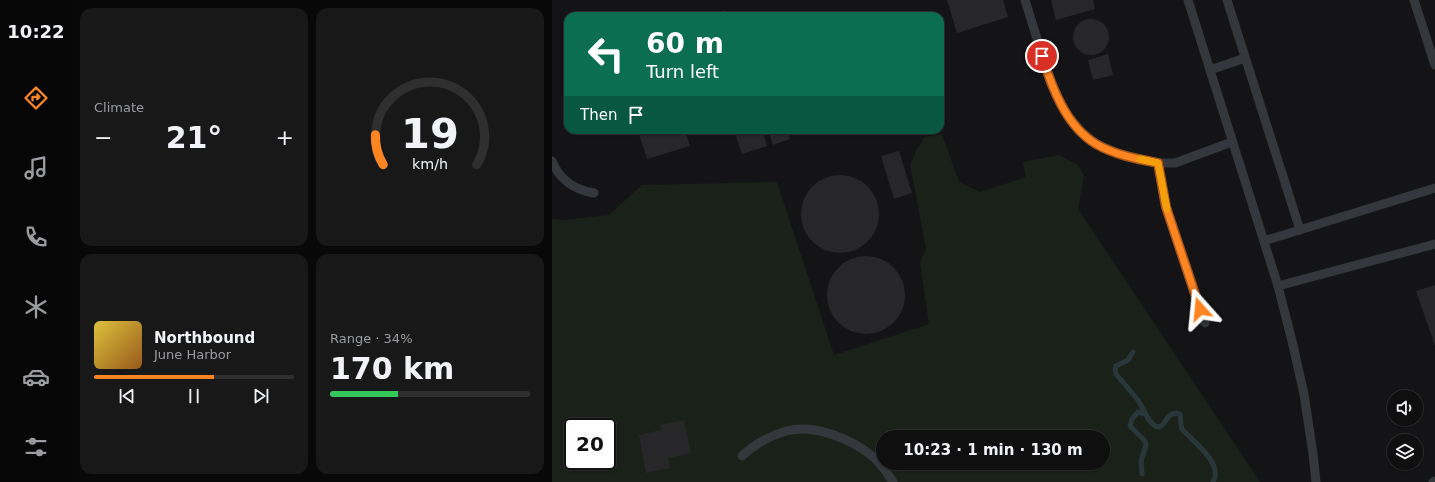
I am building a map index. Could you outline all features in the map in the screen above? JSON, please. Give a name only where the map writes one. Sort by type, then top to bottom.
[{"type":"lane","points":[[1025,0],[1051,84],[1068,116],[1082,132],[1096,144],[1122,155],[1158,163],[1176,163],[1232,142]]},
{"type":"lane","points":[[1188,0],[1278,286],[1304,394],[1316,482]]},
{"type":"lane","points":[[1227,0],[1300,230]]},
{"type":"lane","points":[[1414,0],[1435,65]]},
{"type":"lane","points":[[1210,70],[1245,58]]},
{"type":"lane","points":[[552,161],[564,180],[575,188],[594,193]]},
{"type":"lane","points":[[1158,163],[1166,207],[1205,323]]},
{"type":"lane","points":[[1264,241],[1435,188]]},
{"type":"lane","points":[[1278,286],[1435,244]]},
{"type":"lane","points":[[742,456],[754,445],[769,437],[788,431],[808,430],[831,435],[860,447],[873,456],[886,470],[893,482]]},
{"type":"shaded area","points":[[942,134],[959,182],[980,192],[1026,177],[1023,162],[1059,155],[1078,165],[1084,176],[1078,209],[1260,482],[552,482],[552,219],[562,220],[609,215],[642,185],[777,182],[834,355],[929,324],[920,263],[926,248],[910,164],[925,137]]},
{"type":"building","points":[[947,0],[1003,0],[1008,17],[957,33]]},
{"type":"building","points":[[1051,0],[1093,0],[1095,9],[1056,20]]},
{"type":"building","points":[[1091,19],[1101,22],[1106,27],[1109,37],[1106,47],[1101,52],[1091,55],[1081,52],[1076,47],[1073,37],[1076,27],[1081,22]]},
{"type":"building","points":[[1108,54],[1113,75],[1093,80],[1088,60]]},
{"type":"building","points":[[639,134],[686,134],[690,146],[647,159]]},
{"type":"building","points":[[735,134],[763,134],[767,146],[742,154]]},
{"type":"building","points":[[769,134],[788,134],[790,139],[773,145]]},
{"type":"building","points":[[899,151],[912,193],[894,199],[881,156]]},
{"type":"building","points":[[840,175],[855,178],[862,182],[872,192],[876,199],[879,214],[876,229],[872,236],[862,246],[855,250],[840,253],[825,250],[818,246],[808,236],[804,229],[801,214],[804,199],[808,192],[818,182],[825,178]]},
{"type":"building","points":[[858,256],[874,256],[888,262],[899,273],[905,287],[905,303],[899,317],[888,328],[874,334],[858,334],[844,328],[833,317],[827,303],[827,287],[833,273],[844,262]]},
{"type":"building","points":[[1435,285],[1435,346],[1416,291]]},
{"type":"building","points":[[684,420],[691,453],[668,458],[670,468],[646,473],[639,435],[661,430],[660,425]]},
{"type":"waterway","points":[[1133,352],[1128,360],[1116,366],[1116,374],[1138,400],[1149,420],[1155,426],[1160,427],[1163,425],[1170,415],[1177,413],[1180,414],[1182,429],[1200,446],[1211,460],[1215,475],[1213,482]]},
{"type":"waterway","points":[[1142,474],[1141,461],[1146,445],[1145,441],[1130,426],[1132,419],[1138,412],[1145,414]]},
{"type":"slow traffic","points":[[1140,159],[1158,163],[1167,209]]},
{"type":"route","points":[[1042,56],[1051,84],[1068,116],[1082,132],[1096,144],[1122,155],[1158,163],[1166,207],[1200,309]]}]
